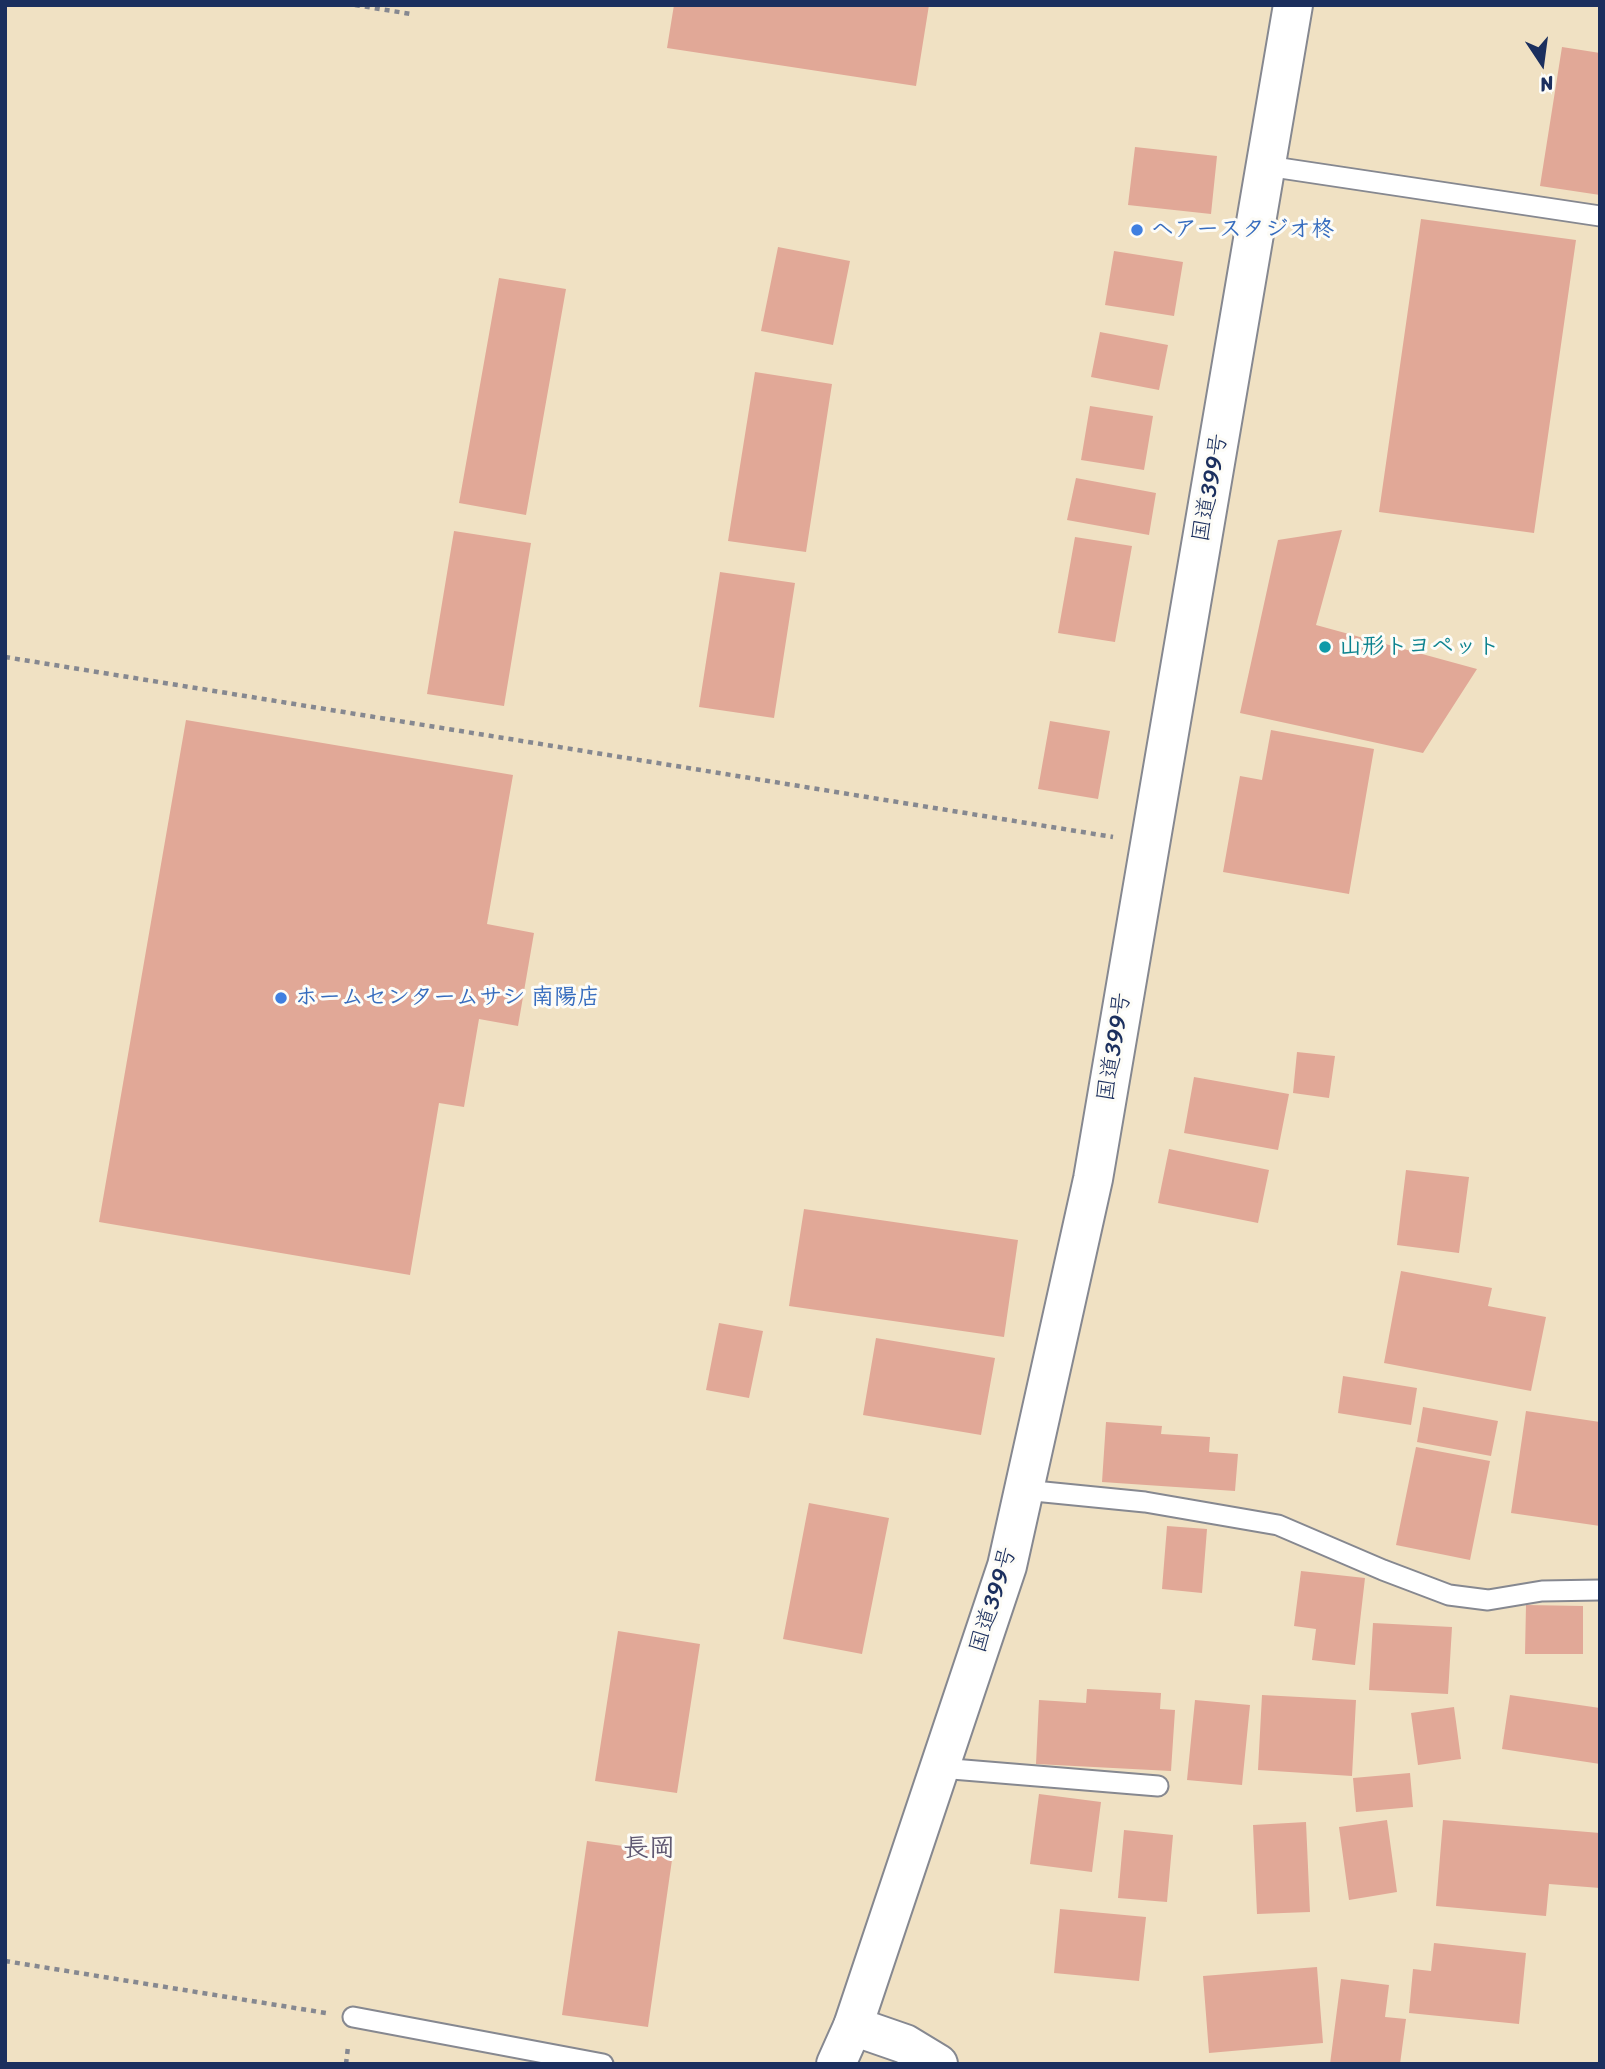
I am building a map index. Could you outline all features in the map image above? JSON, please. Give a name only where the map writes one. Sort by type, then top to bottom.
[{"type":"main road","name":"国道399号","points":[[836,2064],[853,2026],[1007,1566],[1024,1490],[1093,1179],[1293,5]]},
{"type":"main road","points":[[853,2026],[905,2044],[938,2064]]},
{"type":"lane","points":[[1267,166],[1600,216]]},
{"type":"lane","points":[[1024,1490],[1145,1502],[1278,1525],[1449,1595],[1488,1600],[1542,1591],[1600,1590]]},
{"type":"lane","points":[[940,1768],[1158,1786]]},
{"type":"lane","points":[[353,2017],[603,2064]]},
{"type":"path","points":[[355,5],[411,14]]},
{"type":"path","points":[[5,657],[1149,843]]},
{"type":"path","points":[[5,1961],[353,2017]]},
{"type":"building","points":[[674,5],[929,5],[916,86],[667,48]]},
{"type":"building","points":[[1562,47],[1600,53],[1600,195],[1540,186]]},
{"type":"building","points":[[1135,147],[1217,156],[1211,214],[1128,205]]},
{"type":"building","points":[[1421,219],[1576,240],[1534,533],[1379,512]]},
{"type":"building","points":[[778,247],[850,261],[833,345],[761,331]]},
{"type":"building","points":[[1114,251],[1183,262],[1174,316],[1105,305]]},
{"type":"building","points":[[499,278],[566,289],[526,515],[459,503]]},
{"type":"building","points":[[1100,332],[1168,345],[1159,390],[1091,377]]},
{"type":"building","points":[[755,372],[832,384],[806,552],[728,541]]},
{"type":"building","points":[[1090,406],[1153,416],[1144,470],[1081,460]]},
{"type":"building","points":[[1076,478],[1156,493],[1149,535],[1067,520]]},
{"type":"building","name":"山形トヨペット","points":[[1342,530],[1316,625],[1477,669],[1423,753],[1240,713],[1278,540]]},
{"type":"building","points":[[454,531],[531,543],[504,706],[427,694]]},
{"type":"building","points":[[1075,537],[1132,546],[1115,642],[1058,633]]},
{"type":"building","points":[[720,572],[795,583],[774,718],[699,707]]},
{"type":"building","points":[[186,720],[513,775],[487,924],[534,933],[518,1026],[479,1019],[464,1107],[439,1103],[410,1275],[99,1222]]},
{"type":"building","points":[[1050,721],[1110,731],[1098,799],[1038,789]]},
{"type":"building","points":[[1271,730],[1374,749],[1349,894],[1223,872],[1240,776],[1262,780]]},
{"type":"building","points":[[1297,1052],[1335,1056],[1329,1098],[1293,1093]]},
{"type":"building","points":[[1194,1077],[1289,1094],[1278,1150],[1184,1133]]},
{"type":"building","points":[[1169,1149],[1269,1170],[1258,1223],[1158,1203]]},
{"type":"building","points":[[1406,1170],[1469,1177],[1459,1253],[1397,1245]]},
{"type":"building","points":[[804,1209],[1018,1240],[1004,1337],[789,1306]]},
{"type":"building","points":[[1401,1271],[1492,1288],[1488,1306],[1546,1317],[1531,1391],[1384,1363]]},
{"type":"building","points":[[719,1323],[763,1331],[749,1398],[706,1390]]},
{"type":"building","points":[[876,1338],[995,1358],[981,1435],[863,1415]]},
{"type":"building","points":[[1343,1376],[1417,1388],[1411,1425],[1338,1413]]},
{"type":"building","points":[[1423,1407],[1498,1421],[1491,1456],[1417,1442]]},
{"type":"building","points":[[1526,1411],[1600,1422],[1600,1526],[1511,1513]]},
{"type":"building","points":[[1106,1422],[1162,1426],[1161,1434],[1210,1437],[1209,1452],[1238,1454],[1235,1491],[1102,1482]]},
{"type":"building","points":[[1416,1447],[1490,1461],[1470,1560],[1396,1545]]},
{"type":"building","points":[[809,1503],[889,1518],[862,1654],[783,1639]]},
{"type":"building","points":[[1167,1526],[1207,1529],[1202,1593],[1162,1589]]},
{"type":"building","points":[[1301,1571],[1365,1578],[1355,1665],[1312,1660],[1316,1629],[1294,1626]]},
{"type":"building","points":[[1526,1605],[1583,1606],[1583,1654],[1525,1654]]},
{"type":"building","points":[[1373,1623],[1452,1627],[1448,1694],[1369,1690]]},
{"type":"building","points":[[618,1631],[700,1644],[677,1793],[595,1781]]},
{"type":"building","points":[[1087,1689],[1161,1693],[1160,1709],[1175,1710],[1171,1771],[1036,1764],[1039,1700],[1086,1703]]},
{"type":"building","points":[[1262,1695],[1356,1700],[1352,1776],[1258,1770]]},
{"type":"building","points":[[1510,1695],[1600,1708],[1600,1764],[1502,1749]]},
{"type":"building","points":[[1195,1700],[1250,1705],[1242,1785],[1187,1780]]},
{"type":"building","points":[[1454,1707],[1461,1759],[1418,1765],[1411,1713]]},
{"type":"building","points":[[1410,1773],[1413,1807],[1356,1812],[1353,1778]]},
{"type":"building","points":[[1039,1794],[1101,1802],[1092,1872],[1030,1864]]},
{"type":"building","points":[[1387,1820],[1397,1892],[1349,1900],[1339,1827]]},
{"type":"building","points":[[1443,1820],[1600,1833],[1600,1888],[1549,1884],[1546,1916],[1436,1906]]},
{"type":"building","points":[[1306,1822],[1310,1912],[1257,1914],[1253,1825]]},
{"type":"building","points":[[1124,1830],[1173,1835],[1167,1902],[1118,1898]]},
{"type":"building","points":[[587,1841],[673,1853],[648,2027],[562,2015]]},
{"type":"building","points":[[1060,1909],[1146,1917],[1139,1981],[1054,1973]]},
{"type":"building","points":[[1434,1943],[1526,1953],[1519,2024],[1409,2013],[1413,1969],[1431,1971]]},
{"type":"building","points":[[1317,1967],[1323,2043],[1209,2053],[1203,1976]]},
{"type":"building","points":[[1341,1979],[1389,1985],[1385,2017],[1406,2019],[1400,2064],[1330,2064]]},
{"type":"place","name":"ヘアースタジオ柊","points":[[1137,230]]},
{"type":"place","name":"山形トヨペット","points":[[1325,647]]},
{"type":"place","name":"ホームセンタームサシ 南陽店","points":[[281,998]]},
{"type":"district","name":"長岡","points":[[649,1849]]}]
